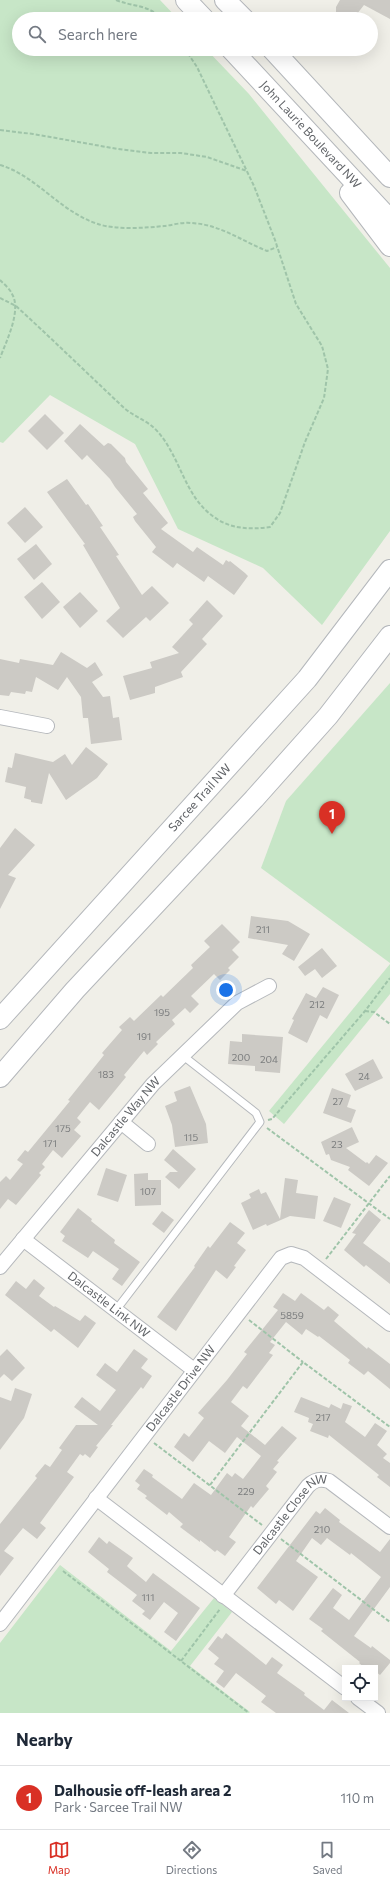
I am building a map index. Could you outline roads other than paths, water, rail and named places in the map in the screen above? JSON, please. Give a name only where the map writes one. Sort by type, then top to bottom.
[{"type":"main road","points":[[186,0],[197,12]]},
{"type":"main road","points":[[225,0],[237,12]]},
{"type":"main road","name":"John Laurie Boulevard NW","points":[[237,56],[390,220]]},
{"type":"main road","points":[[279,56],[390,177]]},
{"type":"main road","points":[[315,141],[362,210],[390,246]]},
{"type":"main road","points":[[364,148],[390,169]]},
{"type":"main road","points":[[342,634],[362,595],[390,555]]},
{"type":"main road","name":"Sarcee Trail NW","points":[[0,1019],[307,679],[390,570]]},
{"type":"main road","points":[[0,1077],[75,990],[254,799],[328,716],[388,642]]},
{"type":"street","points":[[0,717],[47,726]]},
{"type":"street","name":"Dalcastle Way NW","points":[[0,1267],[153,1084],[237,1003],[269,986]]},
{"type":"street","points":[[121,1122],[148,1144]]},
{"type":"street","name":"Dalcastle Link NW","points":[[23,1239],[194,1370]]},
{"type":"street","name":"Dalcastle Drive NW","points":[[0,1624],[281,1258],[291,1254],[304,1258],[390,1324]]},
{"type":"street","name":"Dalcastle Close NW","points":[[225,1597],[308,1486],[315,1480],[324,1479],[329,1481],[390,1527]]},
{"type":"street","points":[[96,1498],[342,1686]]},
{"type":"street","points":[[362,1701],[378,1713]]},
{"type":"lane","points":[[116,1310],[260,1122],[256,1113],[182,1055]]},
{"type":"place","name":"Dalhousie off-leash area 2","points":[[332,834]]}]
